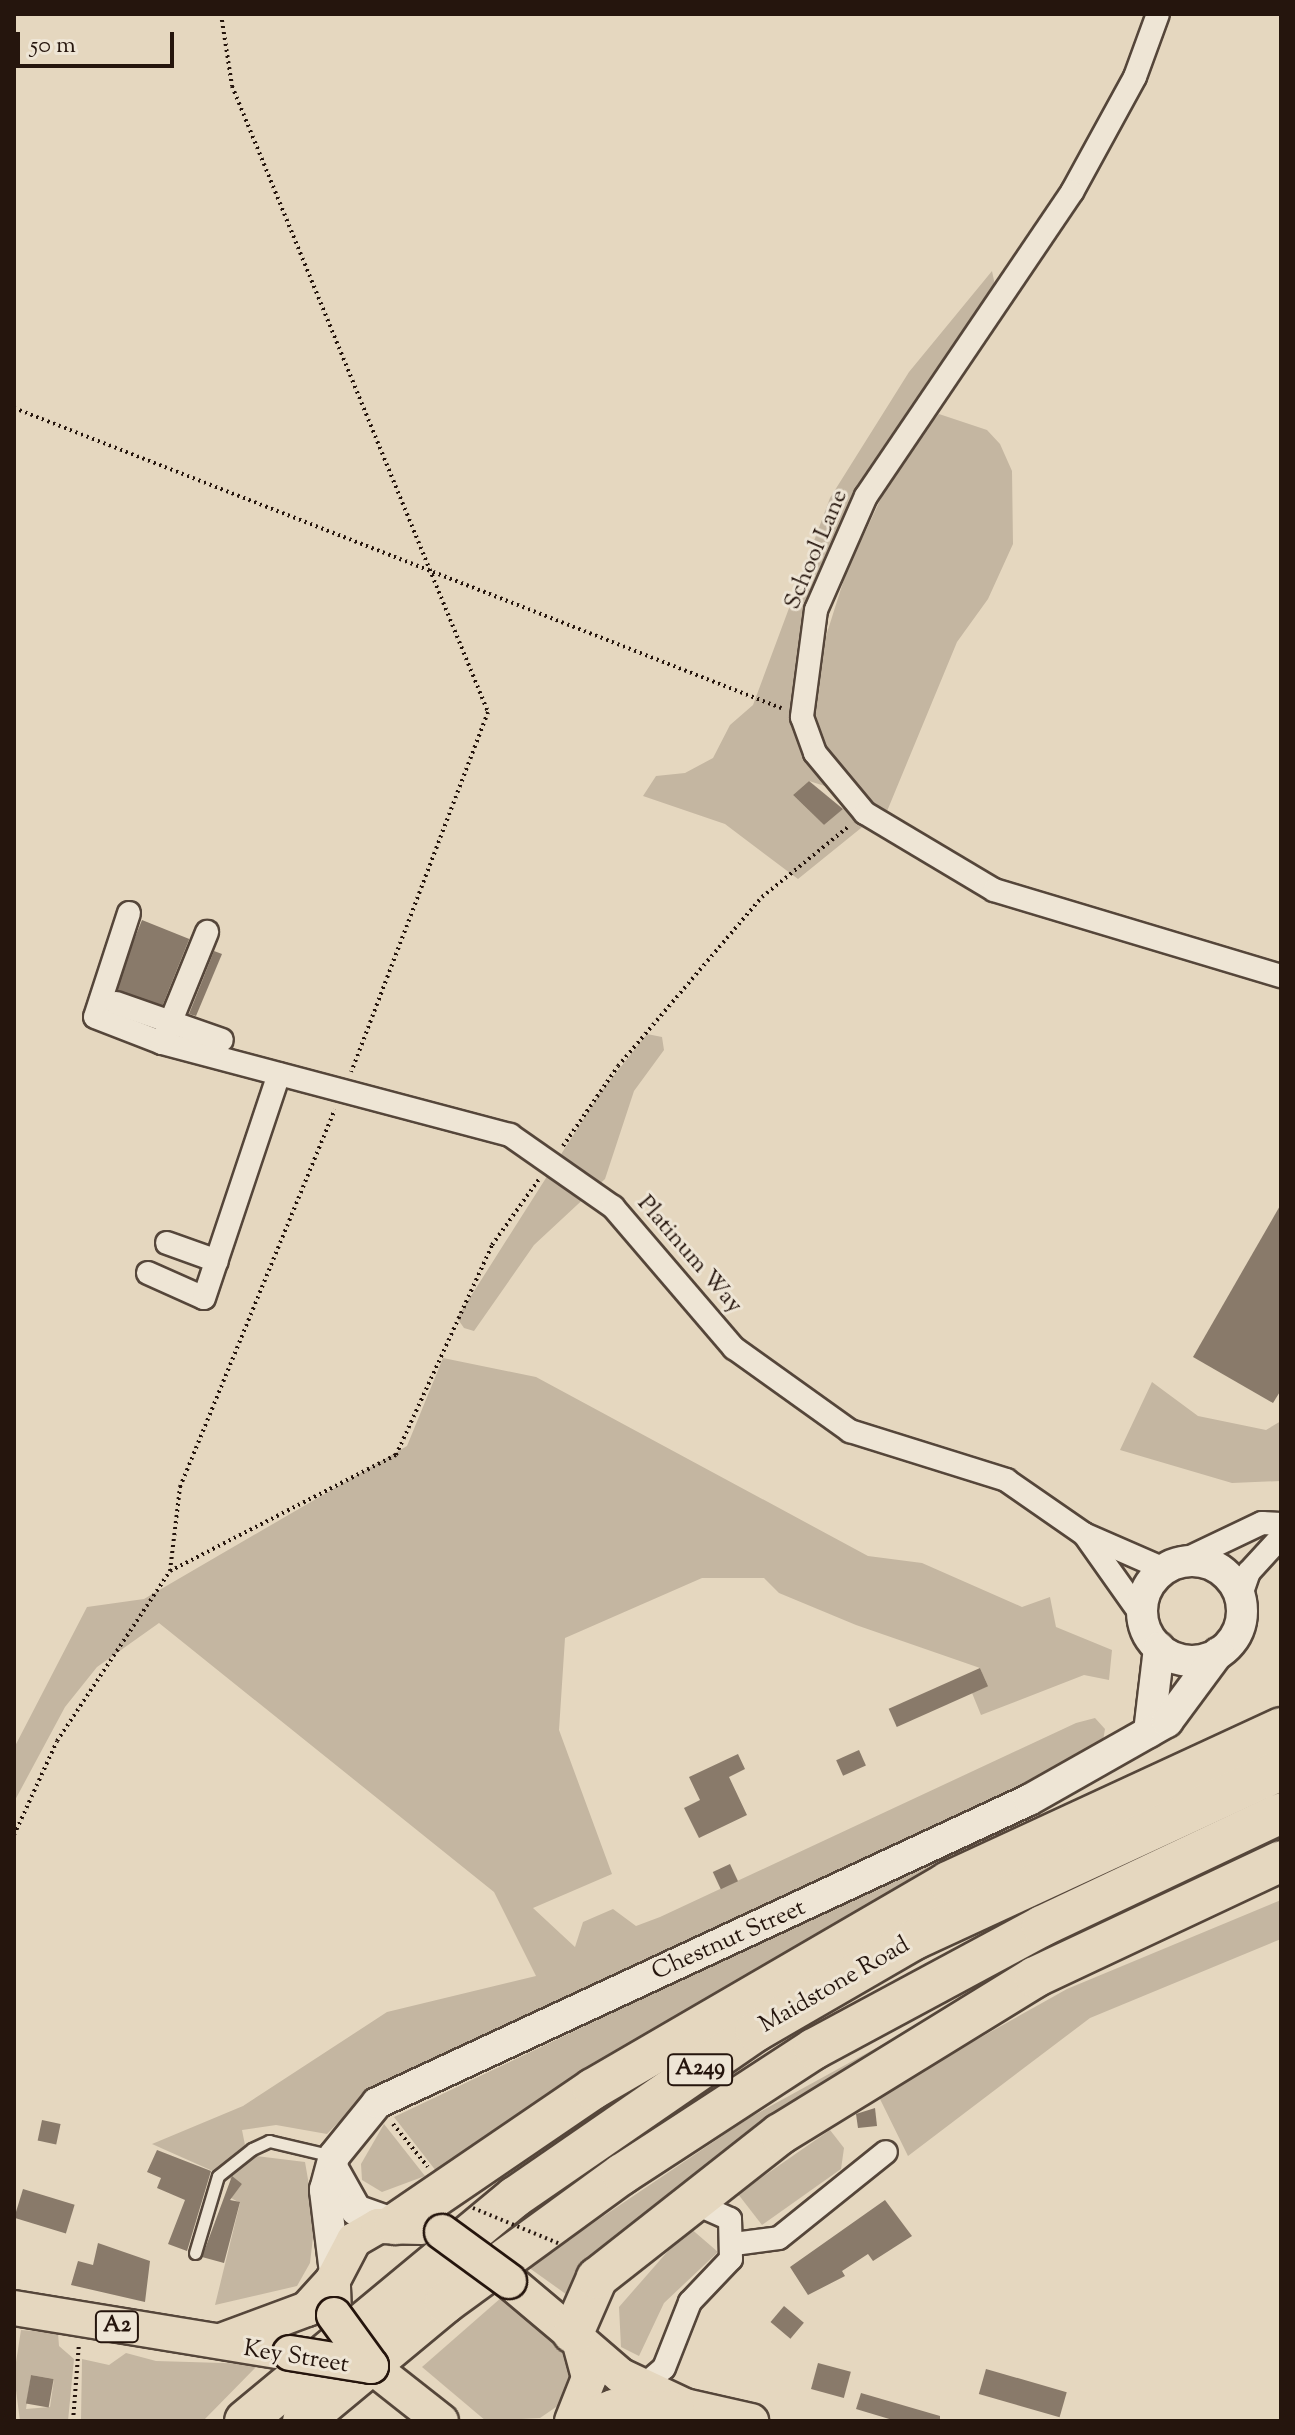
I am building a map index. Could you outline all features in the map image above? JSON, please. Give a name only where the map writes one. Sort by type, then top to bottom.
[{"type":"highway","name":"A249","points":[[386,2225],[459,2198],[593,2089],[948,1882],[1281,1728]]},
{"type":"highway","name":"Maidstone Road","points":[[245,2421],[515,2197],[756,2031],[915,1939],[1281,1770]]},
{"type":"highway","name":"Maidstone Road","points":[[303,2421],[482,2275],[814,2049],[1042,1926],[1281,1813]]},
{"type":"highway","points":[[576,2336],[597,2278],[680,2207],[935,2034],[1035,1977],[1281,1861]]},
{"type":"main road","points":[[386,2225],[442,2232],[509,2281],[626,2379],[685,2406],[751,2421]]},
{"type":"main road","name":"Key Street","points":[[221,2341],[307,2309],[334,2277],[350,2245],[386,2225]]},
{"type":"main road","points":[[334,2277],[334,2315],[379,2371],[440,2420]]},
{"type":"main road","name":"Key Street","points":[[14,2308],[221,2341],[234,2349],[290,2353],[379,2371]]},
{"type":"main road","points":[[573,2421],[589,2378],[576,2336]]},
{"type":"main road","points":[[573,2421],[602,2408],[685,2406]]},
{"type":"street","name":"School Lane","points":[[1158,14],[1135,77],[1072,192],[866,496],[816,610],[802,717],[815,753],[865,813],[994,890],[1281,976]]},
{"type":"street","name":"Platinum Way","points":[[129,913],[95,1017],[167,1033],[279,1074],[510,1135],[613,1207],[734,1348],[850,1431],[1006,1480],[1084,1534],[1171,1566]]},
{"type":"street","points":[[167,1033],[207,932]]},
{"type":"street","points":[[116,1003],[167,1033],[222,1040]]},
{"type":"street","points":[[148,1273],[204,1298],[279,1074]]},
{"type":"street","points":[[167,1243],[217,1261]]},
{"type":"street","points":[[1149,1732],[1159,1648],[1142,1616],[1146,1590],[1171,1566],[1262,1523],[1281,1524]]},
{"type":"street","name":"Platinum Way","points":[[1084,1534],[1142,1616]]},
{"type":"street","points":[[1159,1648],[1188,1660],[1218,1653],[1238,1629],[1240,1598],[1249,1572],[1281,1537]]},
{"type":"street","points":[[1171,1566],[1210,1564],[1240,1598]]},
{"type":"street","name":"Chestnut Street","points":[[334,2277],[324,2196],[334,2163],[377,2103],[814,1904],[1029,1800],[1149,1732],[1194,1694],[1218,1653]]},
{"type":"street","points":[[734,2244],[779,2238],[886,2152]]},
{"type":"street","points":[[334,2163],[351,2206],[386,2225]]},
{"type":"street","points":[[626,2379],[650,2380],[666,2365],[687,2308],[727,2267],[734,2244],[721,2211],[696,2201],[680,2207]]},
{"type":"lane","points":[[195,2253],[218,2176],[252,2149],[269,2141],[334,2163]]},
{"type":"path","points":[[221,14],[232,86],[488,712],[348,1077]]},
{"type":"path","points":[[14,408],[802,717]]},
{"type":"path","points":[[558,1152],[618,1066],[762,897],[865,813]]},
{"type":"path","points":[[14,1835],[57,1741],[170,1571],[180,1487],[336,1107]]},
{"type":"path","points":[[170,1571],[396,1455],[492,1245],[550,1164]]},
{"type":"path","points":[[377,2103],[459,2198],[560,2244]]},
{"type":"path","points":[[73,2421],[81,2321]]},
{"type":"shaded area","points":[[992,271],[996,290],[857,487],[848,513],[793,716],[866,824],[798,879],[725,824],[643,796],[656,776],[685,773],[713,758],[730,725],[753,705],[830,498],[909,372]],"holes":[[[809,781],[828,787],[845,807],[824,825],[793,795]]]},
{"type":"shaded area","points":[[939,414],[987,430],[1000,444],[1012,471],[1013,544],[988,599],[957,642],[885,816],[826,752],[815,711],[826,636],[846,573],[898,462]]},
{"type":"shaded area","points":[[647,1034],[662,1037],[664,1050],[634,1091],[605,1179],[534,1245],[474,1331],[464,1328],[457,1318],[600,1093]]},
{"type":"shaded area","points":[[443,1358],[536,1377],[868,1556],[922,1563],[1022,1607],[1050,1597],[1056,1627],[1112,1650],[1109,1680],[1084,1675],[981,1715],[972,1693],[988,1686],[980,1668],[856,1625],[779,1593],[764,1578],[702,1578],[565,1638],[559,1730],[612,1874],[533,1908],[575,1947],[583,1922],[613,1909],[636,1926],[660,1917],[1076,1723],[1095,1718],[1105,1729],[1103,1741],[1051,1774],[372,2088],[327,2134],[276,2125],[242,2130],[247,2155],[305,2162],[315,2220],[310,2263],[297,2286],[215,2305],[240,2203],[231,2198],[242,2184],[152,2144],[243,2106],[387,2012],[536,1976],[494,1892],[159,1623],[97,1667],[65,1707],[14,1802],[14,1748],[87,1607],[144,1599],[407,1446]]},
{"type":"shaded area","points":[[1152,1382],[1198,1416],[1266,1430],[1281,1421],[1281,1481],[1232,1483],[1120,1450]]},
{"type":"shaded area","points":[[1043,1808],[440,2176],[394,2117],[849,1900]]},
{"type":"shaded area","points":[[1281,1900],[1281,1939],[1090,2018],[908,2156],[878,2095],[1067,1989]]},
{"type":"shaded area","points":[[927,2020],[599,2255],[570,2297],[528,2267],[749,2118]]},
{"type":"shaded area","points":[[384,2124],[425,2176],[382,2192],[362,2180],[361,2164]]},
{"type":"shaded area","points":[[830,2130],[844,2148],[841,2169],[762,2225],[738,2194]]},
{"type":"shaded area","points":[[689,2227],[718,2252],[664,2303],[639,2356],[621,2347],[619,2307]]},
{"type":"shaded area","points":[[511,2289],[569,2351],[571,2379],[559,2405],[540,2418],[486,2421],[422,2367]]},
{"type":"shaded area","points":[[21,2330],[58,2333],[59,2346],[74,2359],[68,2421],[20,2421],[14,2375]],"holes":[[[31,2375],[54,2379],[50,2407],[26,2409]]]},
{"type":"shaded area","points":[[126,2353],[156,2361],[259,2364],[203,2421],[81,2421],[82,2359],[109,2365]]},
{"type":"building","points":[[809,781],[843,809],[824,825],[793,795]]},
{"type":"building","points":[[142,920],[189,939],[162,1008],[114,989]]},
{"type":"building","points":[[214,951],[222,954],[196,1016],[189,1014]]},
{"type":"building","points":[[1281,1204],[1281,1390],[1273,1403],[1193,1357]]},
{"type":"building","points":[[980,1668],[988,1686],[897,1727],[889,1709]]},
{"type":"building","points":[[859,1750],[866,1766],[843,1776],[836,1760]]},
{"type":"building","points":[[738,1754],[745,1769],[729,1777],[747,1815],[699,1838],[684,1808],[700,1800],[689,1777]]},
{"type":"building","points":[[730,1864],[738,1881],[721,1889],[713,1872]]},
{"type":"building","points":[[875,2108],[877,2126],[858,2128],[856,2114]]},
{"type":"building","points":[[42,2120],[61,2124],[56,2144],[38,2141]]},
{"type":"building","points":[[157,2150],[211,2171],[187,2251],[168,2244],[185,2200],[157,2188],[161,2178],[147,2172]]},
{"type":"building","points":[[232,2176],[242,2184],[230,2200],[240,2202],[224,2263],[202,2257]]},
{"type":"building","points":[[23,2189],[75,2205],[66,2233],[14,2218]]},
{"type":"building","points":[[885,2200],[912,2236],[873,2261],[868,2254],[842,2271],[845,2276],[808,2295],[790,2267]]},
{"type":"building","points":[[98,2243],[150,2261],[145,2302],[71,2285],[78,2261],[93,2265]]},
{"type":"building","points":[[784,2306],[804,2323],[790,2339],[771,2322]]},
{"type":"building","points":[[818,2363],[851,2372],[844,2398],[811,2389]]},
{"type":"building","points":[[986,2369],[1067,2392],[1060,2417],[979,2394]]},
{"type":"building","points":[[31,2375],[54,2379],[49,2408],[26,2404]]},
{"type":"building","points":[[861,2393],[940,2416],[940,2421],[896,2421],[856,2409]]}]
